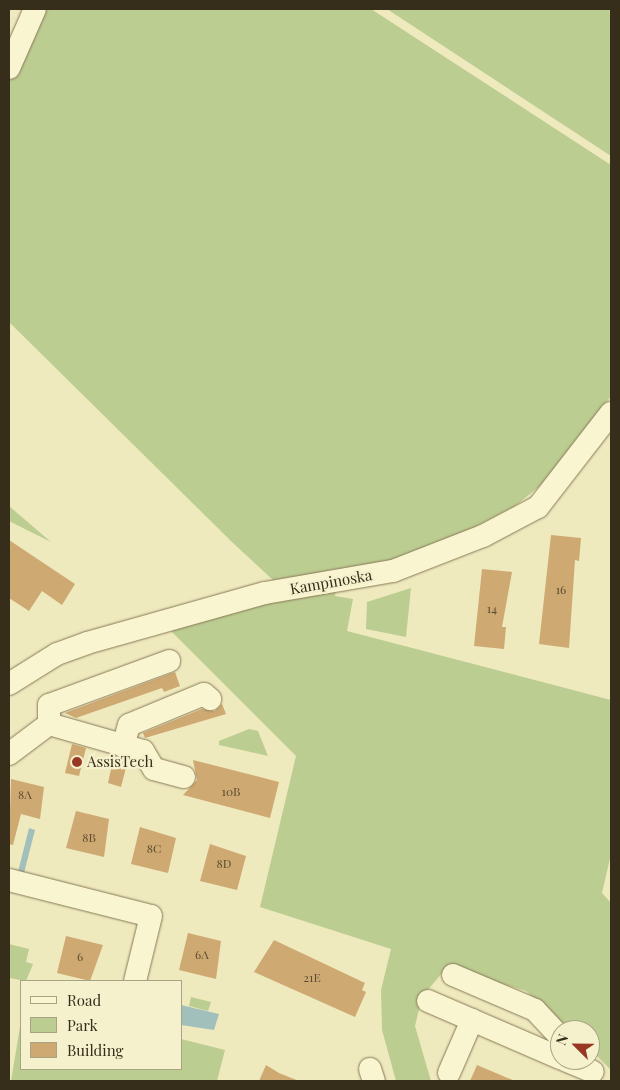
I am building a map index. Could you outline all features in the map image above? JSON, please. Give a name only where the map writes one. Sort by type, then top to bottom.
[{"type":"street","points":[[9,68],[35,9]]},
{"type":"street","name":"Kampinoska","points":[[9,684],[57,654],[87,643],[265,593],[393,571],[483,536],[538,507],[611,413]]},
{"type":"street","points":[[9,754],[48,724],[49,705],[169,661]]},
{"type":"street","points":[[123,746],[129,725],[204,694],[210,699]]},
{"type":"street","points":[[48,724],[143,751],[154,769],[184,777]]},
{"type":"street","points":[[9,880],[151,916],[135,980]]},
{"type":"street","points":[[453,975],[535,1010],[550,1026]]},
{"type":"street","points":[[428,1001],[550,1054]]},
{"type":"street","points":[[449,1073],[472,1020]]},
{"type":"green space","points":[[41,9],[371,9],[611,165],[611,396],[546,481],[515,506],[471,529],[387,562],[273,580],[233,543],[9,322],[9,75]]},
{"type":"green space","points":[[387,9],[611,9],[611,156]]},
{"type":"green space","points":[[9,506],[51,542],[9,521]]},
{"type":"green space","points":[[411,588],[406,637],[366,629],[367,602]]},
{"type":"green space","points":[[336,590],[335,596],[353,599],[347,631],[611,700],[611,854],[602,893],[611,903],[611,1070],[600,1059],[600,1020],[559,1020],[526,991],[447,967],[422,997],[415,1026],[431,1081],[396,1081],[382,1030],[381,990],[391,949],[260,907],[296,756],[171,631],[260,603]]},
{"type":"green space","points":[[249,729],[258,731],[268,756],[219,745],[219,741]]},
{"type":"green space","points":[[9,944],[29,949],[26,962],[33,964],[26,980],[9,978]]},
{"type":"green space","points":[[191,997],[211,1002],[208,1011],[189,1006]]},
{"type":"green space","points":[[20,1027],[20,1070],[182,1070],[182,1039],[225,1050],[217,1081],[11,1081]]},
{"type":"water","points":[[29,828],[35,830],[23,877],[17,876]]},
{"type":"water","points":[[182,1005],[219,1014],[214,1030],[182,1025]]},
{"type":"building","points":[[551,535],[581,538],[579,561],[575,560],[569,648],[539,644]]},
{"type":"building","points":[[9,540],[75,584],[62,605],[42,591],[29,611],[9,598]]},
{"type":"building","points":[[482,569],[512,572],[502,627],[506,627],[504,649],[474,646]]},
{"type":"building","points":[[175,672],[180,686],[164,692],[162,688],[76,718],[65,713]]},
{"type":"building","points":[[222,704],[226,714],[145,738],[143,733],[202,709],[215,711]]},
{"type":"building","points":[[72,744],[86,748],[79,776],[65,773]]},
{"type":"building","points":[[114,756],[128,760],[121,787],[108,783]]},
{"type":"building","points":[[193,760],[279,782],[270,818],[183,795],[197,780]]},
{"type":"building","points":[[11,779],[44,787],[40,819],[21,814],[13,845],[9,844]]},
{"type":"building","points":[[76,811],[109,819],[104,857],[66,848]]},
{"type":"building","points":[[140,827],[176,838],[168,873],[131,864]]},
{"type":"building","points":[[210,844],[246,856],[237,890],[200,881]]},
{"type":"building","points":[[188,933],[221,941],[216,979],[179,970]]},
{"type":"building","points":[[66,936],[103,945],[90,980],[57,973]]},
{"type":"building","points":[[274,940],[365,983],[362,990],[366,992],[355,1017],[254,972]]},
{"type":"building","points":[[266,1065],[279,1073],[299,1081],[259,1081]]},
{"type":"building","points":[[477,1065],[515,1081],[470,1081]]},
{"type":"place","name":"AssisTech","points":[[77,762]]}]
